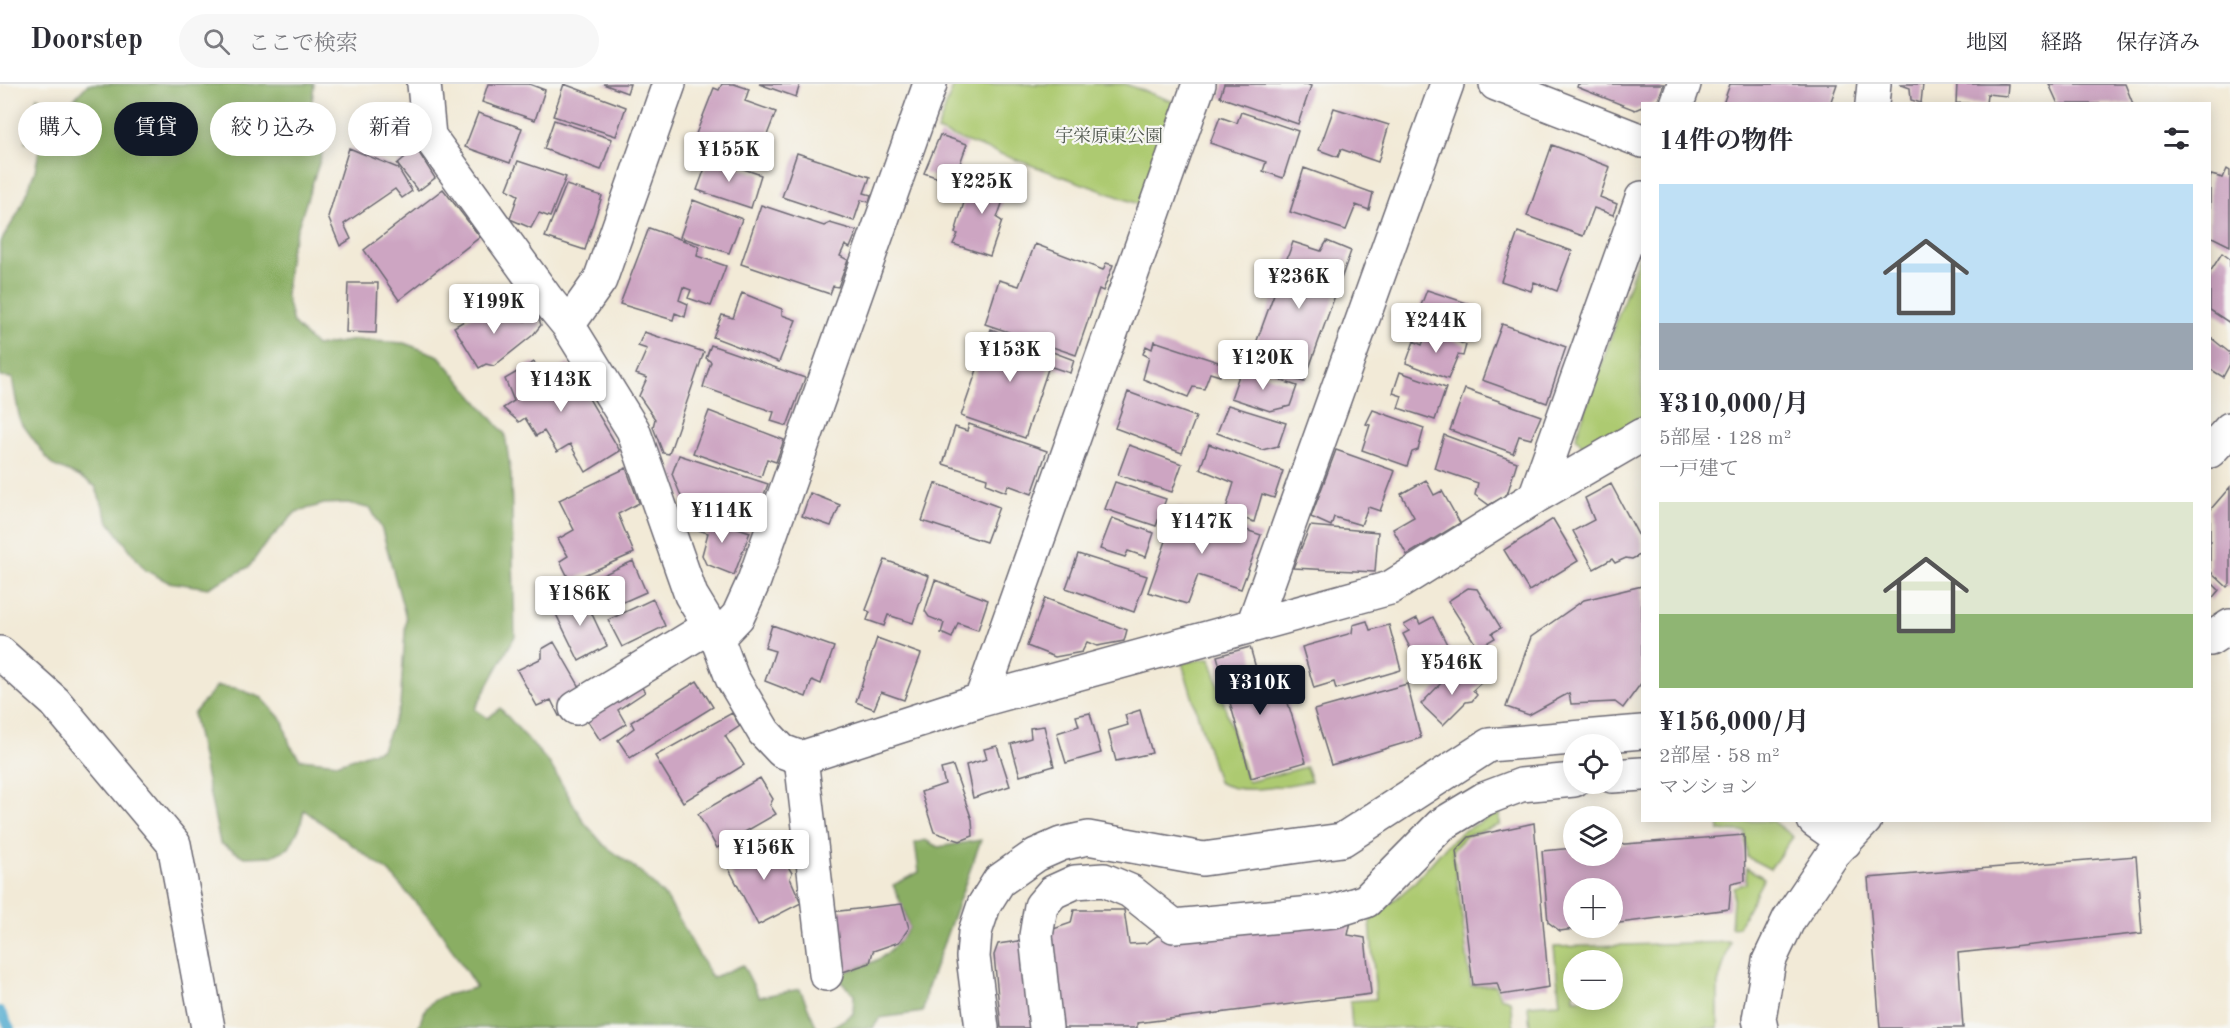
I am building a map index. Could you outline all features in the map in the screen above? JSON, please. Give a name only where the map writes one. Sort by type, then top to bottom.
[{"type":"street","points":[[424,84],[429,136],[568,325],[633,430],[691,596],[714,632],[732,678],[764,732],[782,751],[801,758],[981,700],[1390,588],[1535,496],[1641,436]]},
{"type":"street","points":[[568,325],[600,280],[669,84]]},
{"type":"street","points":[[576,708],[714,632],[738,616],[754,581],[930,84]]},
{"type":"street","points":[[981,700],[1199,84]]},
{"type":"street","points":[[1252,625],[1447,84]]},
{"type":"street","points":[[1496,84],[1641,141]]},
{"type":"street","points":[[1678,102],[1684,84]]},
{"type":"street","points":[[1872,102],[1874,84]]},
{"type":"street","points":[[1535,496],[1641,201]]},
{"type":"street","points":[[2211,450],[2230,429]]},
{"type":"street","points":[[2211,638],[2230,626]]},
{"type":"street","points":[[0,653],[55,702],[174,844],[208,1028]]},
{"type":"street","points":[[982,1028],[973,957],[975,932],[984,905],[999,881],[1036,855],[1061,844],[1088,838],[1203,859],[1342,840],[1489,745],[1641,732]]},
{"type":"street","points":[[801,758],[826,974]]},
{"type":"street","points":[[1623,775],[1641,774]]},
{"type":"street","points":[[1046,1028],[1036,936],[1041,906],[1053,892],[1075,882],[1104,880],[1130,891],[1174,926],[1334,911],[1366,901],[1441,825],[1484,799],[1521,785],[1563,781]]},
{"type":"street","points":[[1761,1028],[1759,1018],[1769,961],[1789,919],[1833,854],[1855,831],[1821,822]]},
{"type":"green space","points":[[88,84],[314,84],[312,102],[210,102],[210,156],[321,156],[290,251],[286,295],[293,323],[316,346],[356,340],[404,343],[439,356],[505,434],[511,475],[515,636],[475,709],[488,718],[500,708],[550,764],[584,822],[604,845],[642,873],[668,900],[712,978],[743,965],[759,997],[800,989],[817,1028],[418,1028],[425,1011],[433,1001],[476,987],[441,932],[389,872],[304,810],[300,827],[289,848],[272,856],[244,857],[220,843],[193,714],[217,686],[236,688],[262,698],[283,721],[290,745],[300,759],[339,763],[382,749],[400,706],[406,618],[382,530],[371,509],[348,503],[324,504],[296,512],[263,547],[249,567],[208,588],[168,582],[145,570],[109,522],[95,486],[52,465],[20,421],[12,378],[0,377],[0,243],[18,213],[35,171],[38,156],[102,156],[102,102],[71,102]]},
{"type":"green space","name":"宇栄原東公園","points":[[954,84],[1125,84],[1177,103],[1141,205],[937,131]]},
{"type":"green space","points":[[37,97],[46,102],[36,102]]},
{"type":"green space","points":[[1641,251],[1641,419],[1586,451],[1576,437]]},
{"type":"green space","points":[[1210,658],[1248,782],[1306,767],[1311,781],[1251,789],[1240,789],[1218,782],[1182,663]]},
{"type":"green space","points":[[1500,812],[1500,825],[1466,836],[1453,850],[1471,986],[1495,985],[1500,997],[1510,1000],[1514,1028],[1352,1028],[1350,1001],[1376,999],[1370,921],[1413,884],[1446,846],[1463,831]]},
{"type":"green space","points":[[1718,822],[1773,822],[1793,837],[1770,869],[1747,857],[1745,832],[1719,831]]},
{"type":"green space","points":[[925,840],[938,847],[981,840],[926,992],[923,1012],[880,1018],[873,1028],[831,1028],[853,1014],[854,994],[840,981],[837,974],[861,967],[886,954],[909,928],[893,885],[919,872],[915,843]]},
{"type":"green space","points":[[1747,868],[1764,878],[1738,927],[1731,928],[1734,887],[1746,883]]},
{"type":"green space","points":[[1730,942],[1718,984],[1718,1028],[1530,1028],[1528,1005],[1560,1003],[1554,947]]},
{"type":"building","points":[[488,84],[529,84],[545,90],[535,120],[482,102]]},
{"type":"building","points":[[564,84],[626,107],[616,136],[553,116]]},
{"type":"building","points":[[603,84],[630,84],[627,93]]},
{"type":"building","points":[[722,84],[734,84],[749,89],[745,101],[776,112],[756,163],[694,139],[714,88],[719,90]]},
{"type":"building","points":[[759,84],[800,84],[796,97]]},
{"type":"building","points":[[1224,84],[1307,84],[1311,86],[1298,124],[1220,97]]},
{"type":"building","points":[[1578,84],[1664,84],[1658,100],[1641,102],[1641,107],[1635,110],[1577,87]]},
{"type":"building","points":[[1730,84],[1837,84],[1831,102],[1724,102]]},
{"type":"building","points":[[1899,84],[1923,84],[1921,102],[1911,100],[1910,88]]},
{"type":"building","points":[[1957,84],[2008,84],[2007,96],[1987,94],[1986,102],[1956,102]]},
{"type":"building","points":[[2049,84],[2125,84],[2132,102],[2057,102]]},
{"type":"building","points":[[1334,108],[1389,125],[1378,162],[1341,149],[1338,157],[1319,150]]},
{"type":"building","points":[[1241,112],[1298,131],[1283,178],[1263,171],[1266,162],[1210,143],[1220,117],[1237,123]]},
{"type":"building","points":[[478,113],[522,128],[510,163],[465,147]]},
{"type":"building","points":[[554,120],[612,139],[601,170],[544,149]]},
{"type":"building","points":[[940,135],[967,144],[953,183],[924,173]]},
{"type":"building","points":[[1552,145],[1610,167],[1600,197],[1617,204],[1613,215],[1594,208],[1583,236],[1527,216]]},
{"type":"building","points":[[348,151],[348,156],[369,156],[398,168],[412,191],[402,198],[395,189],[344,224],[351,239],[340,246],[328,217]]},
{"type":"building","points":[[797,153],[870,177],[864,193],[871,195],[869,202],[861,200],[854,221],[782,197]]},
{"type":"building","points":[[406,156],[421,156],[435,178],[418,191],[397,164]]},
{"type":"building","points":[[709,157],[761,175],[751,208],[697,190]]},
{"type":"building","points":[[518,161],[566,177],[550,217],[539,213],[531,228],[510,219],[518,195],[507,189]]},
{"type":"building","points":[[1304,168],[1373,193],[1369,210],[1356,205],[1346,230],[1290,212]]},
{"type":"building","points":[[976,169],[1010,181],[997,218],[1002,221],[990,256],[953,244],[958,234],[955,233],[967,192],[979,196],[983,184],[973,180]]},
{"type":"building","points":[[2227,169],[2230,171],[2230,246],[2211,236],[2211,175],[2223,178]]},
{"type":"building","points":[[566,185],[602,196],[585,250],[545,237]]},
{"type":"building","points":[[443,189],[480,237],[399,300],[364,250]]},
{"type":"building","points":[[693,200],[742,219],[729,253],[680,237]]},
{"type":"building","points":[[761,205],[824,226],[830,223],[857,231],[850,248],[845,245],[840,256],[848,260],[838,287],[833,286],[830,294],[741,264]]},
{"type":"building","points":[[649,228],[699,246],[697,256],[726,266],[711,306],[688,298],[691,290],[683,287],[679,300],[688,304],[685,317],[675,313],[673,320],[620,304]]},
{"type":"building","points":[[1518,232],[1572,251],[1557,291],[1534,282],[1531,291],[1501,281]]},
{"type":"building","points":[[1327,241],[1351,251],[1304,382],[1248,365],[1293,242],[1321,251]]},
{"type":"building","points":[[1035,244],[1103,270],[1106,263],[1113,265],[1103,291],[1099,289],[1076,355],[985,324],[999,280],[1019,286]]},
{"type":"building","points":[[2222,253],[2230,259],[2230,323],[2211,311],[2211,270]]},
{"type":"building","points":[[348,283],[378,283],[376,333],[346,332]]},
{"type":"building","points":[[1427,290],[1476,306],[1467,336],[1416,318]]},
{"type":"building","points":[[742,293],[782,309],[782,315],[796,320],[779,362],[713,337],[722,315],[733,318]]},
{"type":"building","points":[[490,305],[494,313],[525,321],[538,316],[541,325],[533,335],[494,366],[486,364],[479,368],[454,327]]},
{"type":"building","points":[[1502,324],[1566,347],[1547,403],[1482,380]]},
{"type":"building","points":[[991,329],[1074,360],[1070,373],[1049,366],[1025,438],[961,416]]},
{"type":"building","points":[[1428,330],[1466,345],[1463,356],[1458,355],[1448,379],[1406,363],[1414,341],[1422,345]]},
{"type":"building","points":[[644,332],[704,352],[669,454],[663,453],[653,427],[655,419],[639,396],[647,378],[636,374],[647,349],[638,346]]},
{"type":"building","points":[[2211,338],[2230,353],[2230,364],[2223,377],[2211,370]]},
{"type":"building","points":[[1154,341],[1224,364],[1220,376],[1210,373],[1204,389],[1193,387],[1188,397],[1143,379],[1149,357],[1143,354],[1146,346],[1152,349]]},
{"type":"building","points":[[711,345],[805,378],[787,426],[771,421],[774,412],[703,387],[711,362],[706,358]]},
{"type":"building","points":[[534,362],[545,378],[568,363],[620,451],[586,472],[570,444],[557,452],[544,431],[536,436],[525,418],[519,422],[503,408],[514,401],[505,379]]},
{"type":"building","points":[[1242,367],[1297,386],[1290,406],[1270,411],[1231,398]]},
{"type":"building","points":[[1400,372],[1446,388],[1435,420],[1398,408],[1402,396],[1393,393]]},
{"type":"building","points":[[1465,389],[1541,416],[1531,439],[1519,436],[1513,453],[1450,430]]},
{"type":"building","points":[[1128,392],[1196,417],[1182,453],[1115,428]]},
{"type":"building","points":[[1228,405],[1286,423],[1278,446],[1262,450],[1217,433]]},
{"type":"building","points":[[1373,410],[1424,428],[1418,450],[1412,452],[1407,466],[1362,450],[1370,425],[1366,424]]},
{"type":"building","points":[[709,411],[784,440],[776,462],[767,459],[761,477],[693,453]]},
{"type":"building","points":[[969,424],[1047,451],[1032,494],[1008,485],[1006,492],[986,484],[987,478],[943,464],[955,427],[967,431]]},
{"type":"building","points":[[1444,435],[1517,462],[1507,495],[1489,505],[1475,495],[1478,483],[1434,468]]},
{"type":"building","points":[[1209,444],[1283,471],[1274,498],[1262,494],[1254,522],[1225,512],[1234,483],[1200,469]]},
{"type":"building","points":[[1129,445],[1182,464],[1172,492],[1118,475]]},
{"type":"building","points":[[1336,450],[1395,471],[1380,511],[1368,507],[1361,525],[1334,517],[1331,526],[1311,517]]},
{"type":"building","points":[[679,455],[768,484],[753,524],[683,501],[672,474]]},
{"type":"building","points":[[626,468],[639,503],[618,514],[634,553],[570,581],[560,561],[568,556],[558,539],[574,530],[559,500]]},
{"type":"building","points":[[1426,480],[1434,495],[1442,491],[1460,523],[1407,555],[1393,529],[1414,517],[1401,494]]},
{"type":"building","points":[[1115,482],[1166,499],[1156,526],[1105,509]]},
{"type":"building","points":[[935,483],[999,507],[986,542],[922,521]]},
{"type":"building","points":[[1611,484],[1641,540],[1641,554],[1615,563],[1612,559],[1594,569],[1573,531],[1594,520],[1585,498]]},
{"type":"building","points":[[2230,487],[2230,584],[2227,587],[2211,572],[2211,509]]},
{"type":"building","points":[[810,493],[840,505],[831,526],[802,516]]},
{"type":"building","points":[[1178,507],[1261,535],[1241,589],[1198,575],[1187,604],[1148,592]]},
{"type":"building","points":[[696,514],[750,532],[734,575],[706,564],[702,555],[708,533],[692,528]]},
{"type":"building","points":[[1112,518],[1154,533],[1146,557],[1128,551],[1125,557],[1100,549]]},
{"type":"building","points":[[1553,519],[1578,561],[1529,591],[1504,550]]},
{"type":"building","points":[[1310,526],[1378,532],[1375,572],[1293,568]]},
{"type":"building","points":[[1078,554],[1147,576],[1134,612],[1066,588]]},
{"type":"building","points":[[885,560],[929,576],[913,623],[888,615],[884,626],[867,620],[870,612],[866,610]]},
{"type":"building","points":[[633,561],[646,592],[601,612],[587,582]]},
{"type":"building","points":[[935,580],[988,600],[978,630],[958,623],[952,638],[941,633],[944,623],[929,617],[925,611]]},
{"type":"building","points":[[2211,582],[2219,590],[2211,600]]},
{"type":"building","points":[[1641,586],[1641,683],[1623,708],[1615,702],[1571,704],[1569,693],[1529,715],[1506,707],[1531,637],[1584,600]]},
{"type":"building","points":[[1468,588],[1477,589],[1501,628],[1492,633],[1495,638],[1478,648],[1448,601]]},
{"type":"building","points":[[582,593],[607,646],[579,661],[553,608]]},
{"type":"building","points":[[1045,598],[1127,630],[1124,641],[1097,646],[1087,642],[1082,652],[1055,657],[1027,646]]},
{"type":"building","points":[[653,599],[665,626],[622,647],[608,620]]},
{"type":"building","points":[[1433,617],[1453,656],[1449,663],[1424,675],[1403,634],[1409,631],[1404,625],[1417,618],[1420,624]]},
{"type":"building","points":[[1367,621],[1370,630],[1389,625],[1401,670],[1336,689],[1334,682],[1314,688],[1302,647],[1352,633],[1353,625]]},
{"type":"building","points":[[772,625],[834,647],[821,684],[812,680],[806,697],[765,681],[775,651],[765,648]]},
{"type":"building","points":[[877,638],[921,654],[904,700],[881,692],[874,709],[856,702]]},
{"type":"building","points":[[554,642],[581,689],[563,698],[569,712],[559,716],[551,700],[537,706],[517,670],[542,658],[542,649]]},
{"type":"building","points":[[1250,647],[1261,686],[1281,680],[1306,762],[1251,778],[1217,656]]},
{"type":"building","points":[[1470,667],[1482,682],[1473,690],[1477,695],[1472,701],[1466,702],[1443,725],[1421,704],[1444,680],[1453,683]]},
{"type":"building","points":[[697,681],[713,707],[630,758],[618,740],[634,728],[631,722]]},
{"type":"building","points":[[638,682],[645,692],[618,710],[626,724],[600,740],[585,717]]},
{"type":"building","points":[[1407,684],[1421,738],[1331,765],[1314,710]]},
{"type":"building","points":[[1140,710],[1152,753],[1116,761],[1108,731],[1128,725],[1125,715]]},
{"type":"building","points":[[732,713],[740,726],[725,736],[744,765],[683,802],[655,756]]},
{"type":"building","points":[[1090,713],[1101,753],[1066,763],[1057,733],[1079,726],[1076,716]]},
{"type":"building","points":[[1044,726],[1054,766],[1020,776],[1011,744],[1031,738],[1030,728]]},
{"type":"building","points":[[997,746],[1010,786],[973,798],[966,765],[987,759],[984,749]]},
{"type":"building","points":[[953,766],[972,820],[973,836],[960,841],[934,832],[921,792],[945,784],[941,769]]},
{"type":"building","points":[[760,778],[773,799],[770,805],[776,814],[717,848],[698,814]]},
{"type":"building","points":[[1534,823],[1549,987],[1501,995],[1497,983],[1473,985],[1456,851],[1469,837]]},
{"type":"building","points":[[1744,835],[1745,881],[1731,884],[1729,909],[1623,923],[1623,878],[1563,878],[1563,931],[1560,931],[1548,922],[1542,851],[1563,849],[1563,866],[1623,866],[1623,844]]},
{"type":"building","points":[[763,838],[771,842],[777,855],[783,858],[792,873],[790,878],[801,903],[758,925],[728,867],[734,864],[730,856]]},
{"type":"building","points":[[2136,856],[2142,933],[1958,953],[1963,1028],[1880,1028],[1868,878]]},
{"type":"building","points":[[902,904],[909,928],[899,942],[873,951],[870,963],[837,974],[831,912]]},
{"type":"building","points":[[1074,910],[1124,910],[1129,944],[1147,943],[1157,936],[1352,917],[1348,935],[1365,938],[1371,994],[1137,1023],[1137,1028],[1001,1028],[994,955],[998,944],[1046,937],[1045,932],[1071,923]]},
{"type":"waterway","points":[[0,1011],[10,1028]]}]
